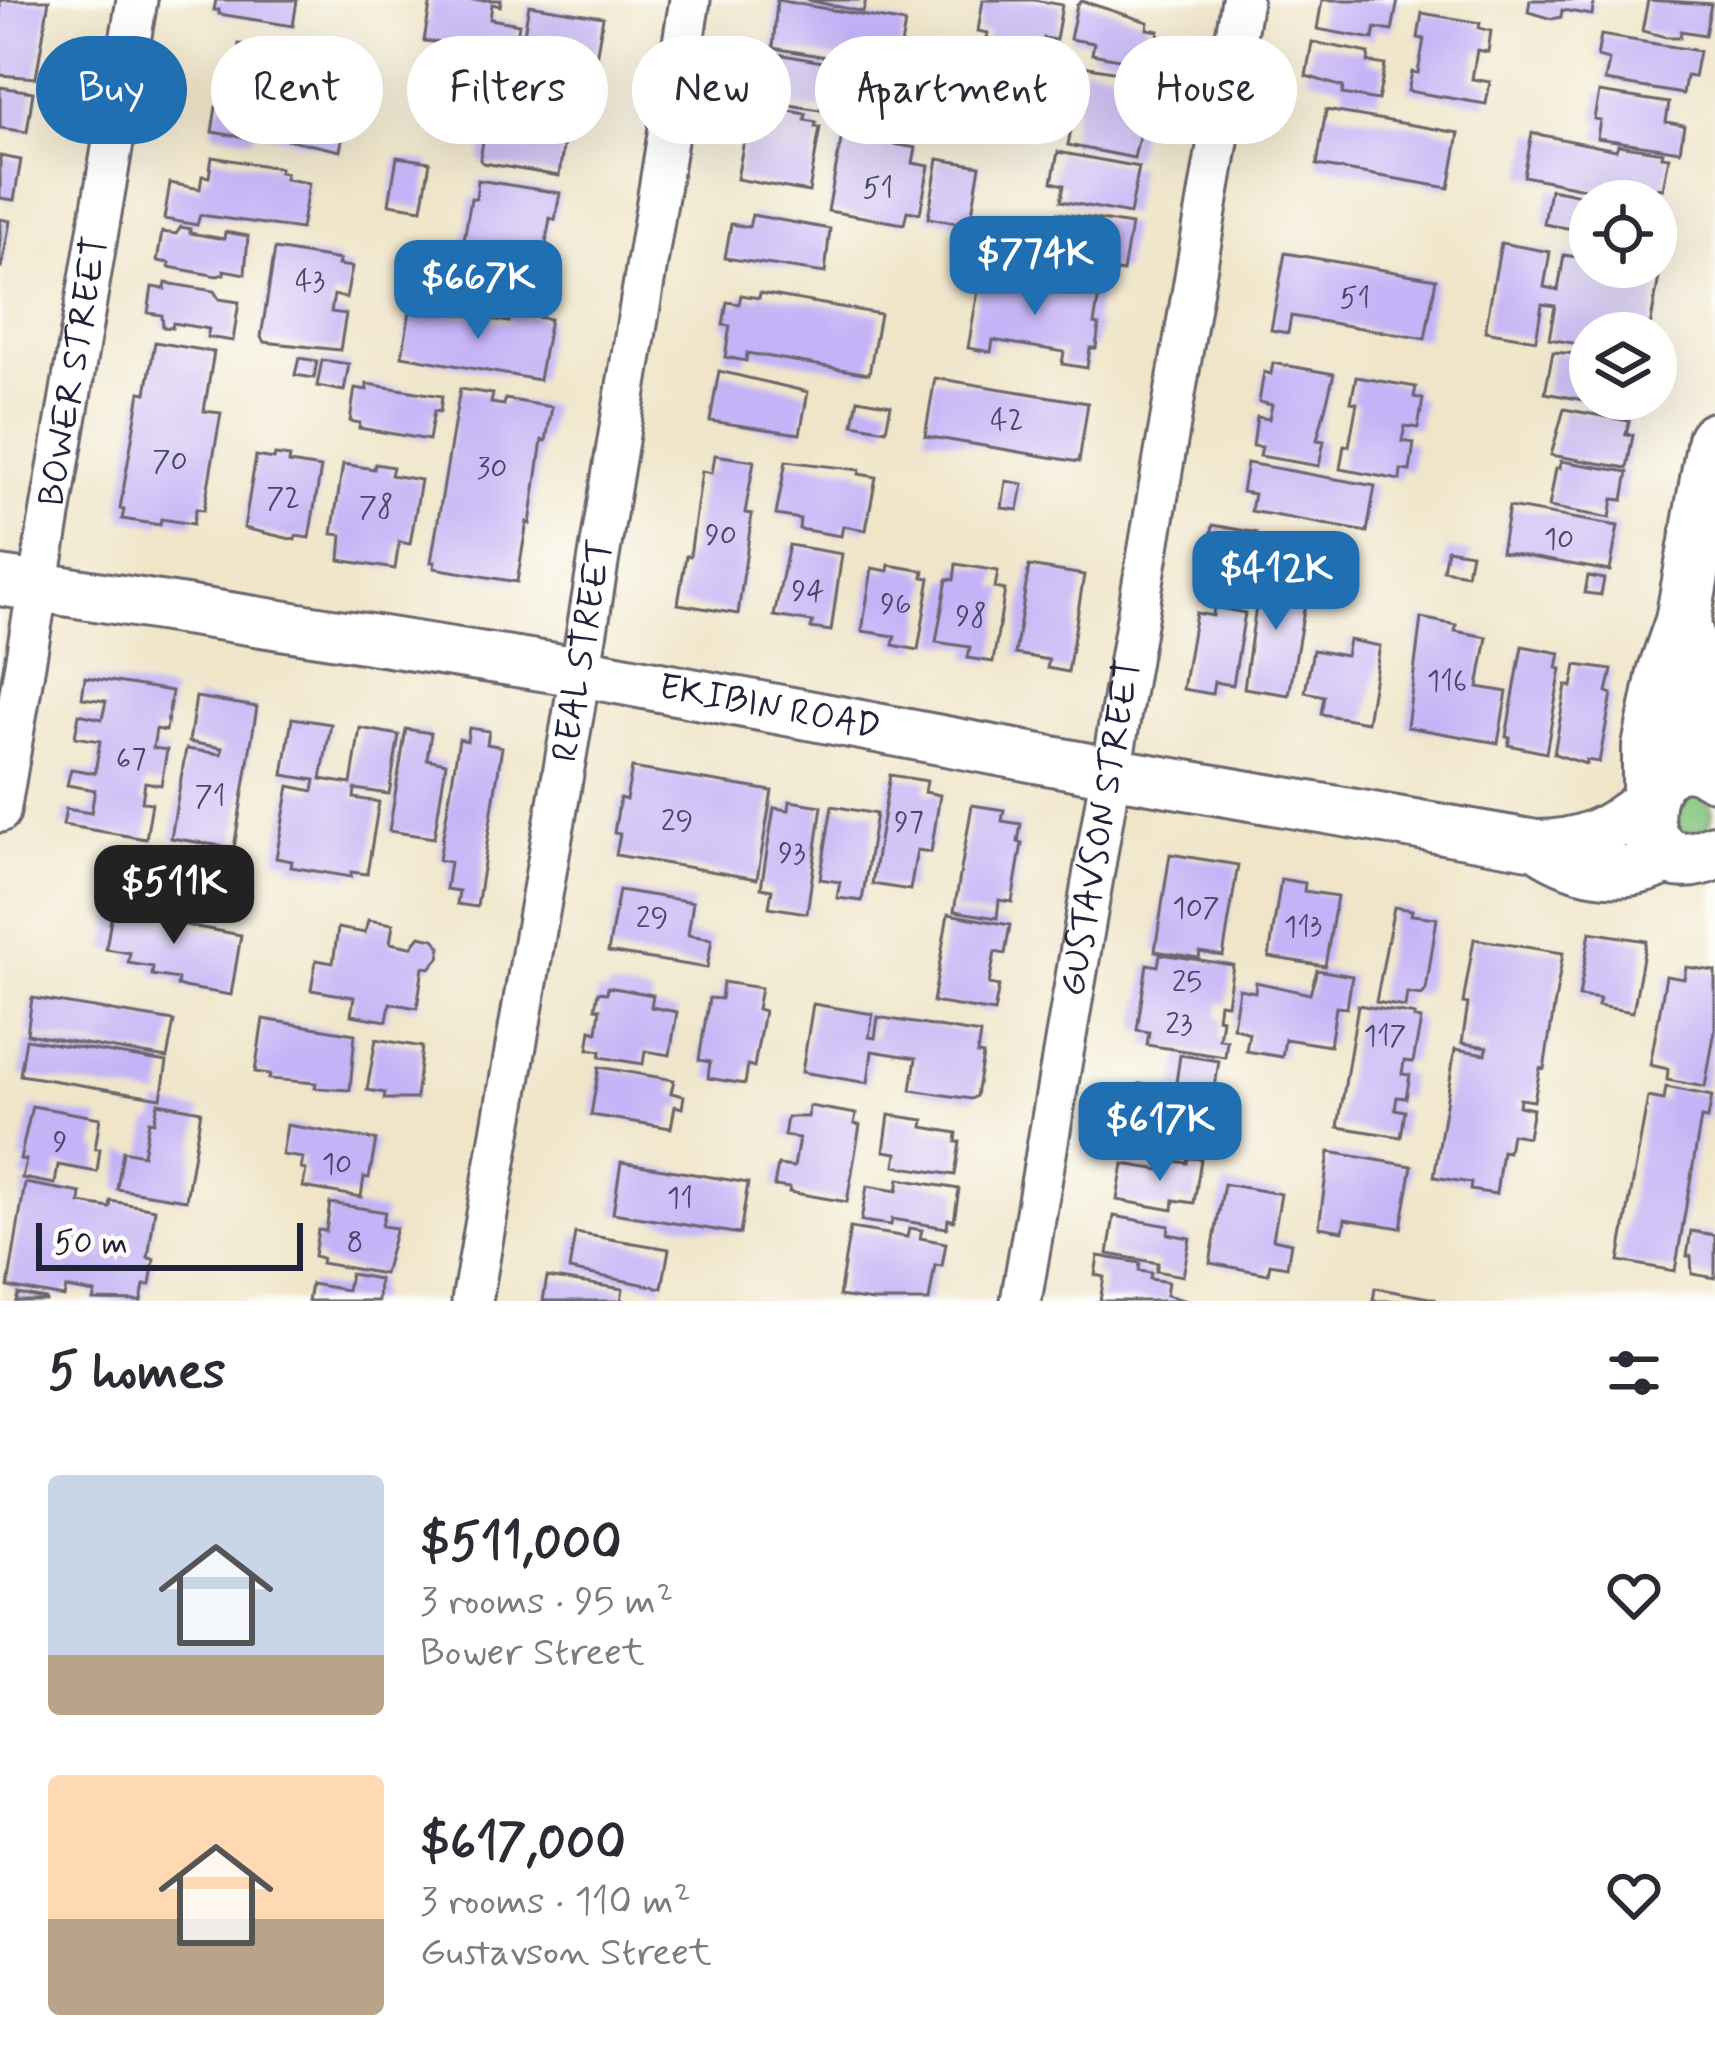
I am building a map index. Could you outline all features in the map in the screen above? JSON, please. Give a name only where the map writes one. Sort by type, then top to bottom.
[{"type":"main road","points":[[1702,856],[1658,847],[1648,834],[1647,795],[1650,747],[1665,674],[1683,621],[1715,440]]},
{"type":"main road","points":[[1683,621],[1701,722],[1715,762]]},
{"type":"main road","points":[[1647,795],[1675,767],[1692,765],[1715,773]]},
{"type":"street","name":"BOWER STREET","points":[[0,812],[18,584],[137,0]]},
{"type":"street","name":"REAL STREET","points":[[472,1301],[690,0]]},
{"type":"street","name":"GUSTAVSON STREET","points":[[1022,1301],[1242,0]]},
{"type":"street","name":"EKIBIN ROAD","points":[[18,584],[580,672],[1110,772],[1536,845],[1580,841],[1600,833],[1647,795]]},
{"type":"street","name":"EKIBIN ROAD","points":[[1536,845],[1563,862],[1611,871],[1643,870],[1702,856]]},
{"type":"green space","points":[[1691,791],[1706,797],[1712,812],[1706,827],[1691,833],[1676,827],[1670,812],[1676,797]]},
{"type":"building","points":[[0,0],[49,0],[43,36],[36,36],[36,78],[0,75]]},
{"type":"building","points":[[216,0],[297,0],[293,26],[219,14],[214,10]]},
{"type":"building","points":[[431,0],[501,0],[500,6],[492,4],[490,19],[519,24],[517,36],[425,36]]},
{"type":"building","points":[[777,0],[905,23],[903,36],[815,36],[815,55],[791,51],[791,36],[774,36]]},
{"type":"building","points":[[807,0],[866,0],[863,12]]},
{"type":"building","points":[[983,0],[1062,5],[1057,36],[988,36],[978,31]]},
{"type":"building","points":[[1322,0],[1398,0],[1392,31],[1375,28],[1373,39],[1317,29]]},
{"type":"building","points":[[1530,0],[1594,0],[1592,15],[1562,10],[1561,17],[1552,19],[1528,12]]},
{"type":"building","points":[[1648,0],[1711,4],[1705,35],[1681,31],[1680,37],[1666,37],[1642,31]]},
{"type":"building","points":[[1082,1],[1148,22],[1147,29],[1159,31],[1158,36],[1114,36],[1114,58],[1092,54],[1090,36],[1071,36]]},
{"type":"building","points":[[529,5],[603,17],[600,36],[524,36]]},
{"type":"building","points":[[1422,13],[1480,23],[1479,28],[1491,31],[1488,52],[1477,50],[1472,79],[1490,82],[1486,104],[1408,91],[1412,72],[1418,73],[1424,39],[1418,38]]},
{"type":"building","points":[[1601,35],[1699,51],[1694,77],[1686,76],[1683,94],[1605,81],[1609,60],[1597,57]]},
{"type":"building","points":[[1312,42],[1369,53],[1368,62],[1385,65],[1378,100],[1342,94],[1343,87],[1306,76]]},
{"type":"building","points":[[791,56],[815,61],[815,109],[791,105]]},
{"type":"building","points":[[1090,67],[1114,71],[1114,144],[1137,144],[1134,158],[1068,145],[1090,144]]},
{"type":"building","points":[[0,87],[33,92],[27,132],[0,128]]},
{"type":"building","points":[[1599,92],[1669,103],[1666,122],[1684,125],[1680,151],[1597,138],[1600,120],[1594,119]]},
{"type":"building","points":[[1326,110],[1459,133],[1449,188],[1317,165]]},
{"type":"building","points":[[791,111],[815,122],[817,144],[809,192],[737,179],[743,144],[791,144]]},
{"type":"building","points":[[1532,133],[1616,150],[1618,145],[1663,152],[1662,156],[1669,157],[1665,180],[1569,180],[1569,185],[1524,176]]},
{"type":"building","points":[[308,144],[341,144],[340,151]]},
{"type":"building","points":[[483,144],[563,144],[559,176],[480,160]]},
{"type":"building","points":[[840,144],[916,148],[913,163],[929,166],[920,213],[907,211],[904,224],[828,211]]},
{"type":"building","points":[[1058,152],[1139,167],[1130,214],[1061,201],[1064,185],[1052,182]]},
{"type":"building","points":[[0,156],[21,160],[14,200],[0,198]]},
{"type":"building","points":[[212,157],[280,168],[285,179],[309,183],[301,229],[200,215],[197,225],[164,219],[170,183],[200,189],[202,176],[209,177]]},
{"type":"building","points":[[397,157],[430,162],[422,209],[389,204]]},
{"type":"building","points":[[938,159],[980,166],[970,225],[928,218]]},
{"type":"building","points":[[478,180],[560,193],[555,220],[550,218],[543,262],[463,246]]},
{"type":"building","points":[[1550,189],[1569,193],[1569,228],[1544,224]]},
{"type":"building","points":[[1058,213],[1131,225],[1123,272],[1038,258],[1043,228],[1055,230]]},
{"type":"building","points":[[752,215],[830,229],[825,273],[725,258],[731,224],[749,227]]},
{"type":"building","points":[[0,219],[10,221],[2,267],[0,267]]},
{"type":"building","points":[[181,227],[224,239],[225,232],[248,236],[245,274],[224,270],[217,276],[157,261],[162,232],[176,234]]},
{"type":"building","points":[[1501,243],[1550,252],[1544,287],[1558,290],[1564,255],[1569,256],[1569,288],[1657,288],[1653,312],[1569,312],[1569,342],[1549,339],[1555,306],[1542,304],[1536,340],[1485,331]]},
{"type":"building","points":[[275,249],[340,260],[338,265],[352,267],[346,298],[334,295],[331,312],[346,314],[340,350],[264,342]]},
{"type":"building","points":[[1285,253],[1436,279],[1425,339],[1291,316],[1288,333],[1271,330]]},
{"type":"building","points":[[981,274],[1099,294],[1096,348],[1090,348],[1087,368],[1062,364],[1064,352],[993,340],[991,352],[968,348]]},
{"type":"building","points":[[166,283],[214,291],[219,299],[239,302],[233,341],[207,337],[209,329],[173,323],[172,328],[163,327],[162,315],[148,313],[152,287],[165,289]]},
{"type":"building","points":[[760,293],[880,314],[869,374],[747,353],[746,361],[725,357],[730,326],[723,325],[727,302],[739,304],[741,295],[759,298]]},
{"type":"building","points":[[411,306],[509,322],[510,313],[550,319],[539,380],[402,356]]},
{"type":"building","points":[[155,342],[214,352],[204,411],[221,413],[204,510],[196,509],[193,524],[122,519],[140,392],[146,393]]},
{"type":"building","points":[[1553,352],[1569,353],[1569,397],[1545,393]]},
{"type":"building","points":[[299,358],[317,361],[314,378],[295,375]]},
{"type":"building","points":[[322,360],[349,364],[344,391],[317,386]]},
{"type":"building","points":[[1273,363],[1334,374],[1317,440],[1324,441],[1319,466],[1260,456],[1262,447],[1253,446],[1257,417],[1269,419],[1272,405],[1259,402],[1264,372],[1271,374]]},
{"type":"building","points":[[719,371],[808,392],[800,434],[710,421]]},
{"type":"building","points":[[1356,377],[1416,387],[1414,397],[1423,399],[1418,428],[1405,426],[1402,441],[1414,443],[1410,471],[1401,470],[1400,480],[1340,469],[1357,403],[1351,402]]},
{"type":"building","points":[[935,378],[1088,403],[1079,462],[925,436]]},
{"type":"building","points":[[367,384],[442,396],[429,440],[359,428],[360,423],[350,421],[355,388],[367,390]]},
{"type":"building","points":[[460,389],[493,394],[491,403],[504,405],[505,399],[552,407],[517,582],[434,568],[431,562]]},
{"type":"building","points":[[858,399],[891,405],[886,430],[853,424]]},
{"type":"building","points":[[1564,409],[1569,410],[1569,420],[1629,421],[1626,434],[1633,435],[1627,468],[1551,455]]},
{"type":"building","points":[[275,455],[290,457],[289,463],[321,468],[309,538],[296,536],[295,540],[244,528],[256,456],[274,459]]},
{"type":"building","points":[[715,455],[754,461],[738,614],[678,604],[702,471],[712,473]]},
{"type":"building","points":[[786,461],[860,470],[859,474],[876,477],[866,530],[843,526],[841,536],[799,529],[800,519],[776,515]]},
{"type":"building","points":[[1561,461],[1628,472],[1623,500],[1613,499],[1610,518],[1549,507]]},
{"type":"building","points":[[1247,463],[1375,486],[1367,532],[1251,511],[1254,494],[1242,492]]},
{"type":"building","points":[[343,464],[393,467],[391,475],[421,480],[410,544],[399,542],[395,569],[340,560],[342,535],[332,534]]},
{"type":"building","points":[[1006,481],[1023,484],[1018,510],[1002,508]]},
{"type":"building","points":[[1509,507],[1618,526],[1610,571],[1501,552]]},
{"type":"building","points":[[1213,525],[1257,533],[1245,602],[1229,600],[1233,582],[1204,578]]},
{"type":"building","points":[[789,545],[842,554],[831,631],[811,628],[813,622],[774,616]]},
{"type":"building","points":[[1447,549],[1471,553],[1467,574],[1443,570]]},
{"type":"building","points":[[956,564],[998,571],[995,588],[1005,590],[993,662],[968,658],[970,647],[936,642],[947,579],[954,580]]},
{"type":"building","points":[[889,565],[924,571],[923,577],[930,578],[918,650],[893,645],[895,636],[862,631],[872,568],[888,571]]},
{"type":"building","points":[[1029,566],[1084,575],[1068,672],[1047,668],[1049,660],[1015,654]]},
{"type":"building","points":[[1261,572],[1309,581],[1289,695],[1244,688]]},
{"type":"building","points":[[1588,576],[1604,579],[1601,595],[1585,593]]},
{"type":"building","points":[[1214,607],[1245,613],[1233,685],[1214,682],[1212,694],[1183,689],[1196,613],[1213,616]]},
{"type":"building","points":[[1421,618],[1487,637],[1478,687],[1507,692],[1498,743],[1407,727]]},
{"type":"building","points":[[1349,640],[1380,646],[1367,722],[1321,714],[1324,696],[1305,692],[1313,650],[1346,656]]},
{"type":"building","points":[[1522,646],[1560,653],[1546,753],[1508,745],[1510,738],[1506,737]]},
{"type":"building","points":[[1576,665],[1612,670],[1599,762],[1586,760],[1586,764],[1554,754],[1566,685],[1572,687]]},
{"type":"building","points":[[85,677],[172,691],[166,731],[156,729],[153,748],[167,750],[161,785],[145,782],[142,802],[152,803],[146,839],[63,825],[66,809],[91,813],[95,790],[67,785],[71,769],[95,773],[100,741],[75,737],[79,714],[102,719],[106,701],[82,698]]},
{"type":"building","points":[[196,697],[257,707],[234,848],[171,838],[186,749],[221,754],[222,748],[189,742]]},
{"type":"building","points":[[292,718],[331,724],[321,779],[351,784],[360,728],[399,735],[389,794],[355,789],[354,798],[379,802],[367,874],[351,872],[351,877],[291,867],[292,861],[276,858],[289,786],[313,791],[315,780],[283,775]]},
{"type":"building","points":[[469,728],[489,731],[487,744],[502,747],[477,907],[457,904],[459,891],[446,889],[450,862],[439,860],[459,739],[467,741]]},
{"type":"building","points":[[406,729],[431,733],[427,759],[446,763],[434,838],[389,831]]},
{"type":"building","points":[[632,768],[772,791],[757,879],[616,855],[620,798],[626,800]]},
{"type":"building","points":[[890,775],[927,781],[925,792],[940,795],[931,852],[917,850],[910,890],[872,884]]},
{"type":"building","points":[[790,801],[822,806],[807,913],[769,907],[772,890],[761,888],[774,808],[789,810]]},
{"type":"building","points":[[972,805],[1004,810],[1002,821],[1021,824],[1012,902],[999,900],[997,918],[954,911]]},
{"type":"building","points":[[832,806],[876,814],[862,901],[837,898],[840,882],[820,879]]},
{"type":"building","points":[[1170,854],[1238,865],[1223,956],[1200,952],[1199,958],[1155,951]]},
{"type":"building","points":[[1281,879],[1305,883],[1304,891],[1337,896],[1325,966],[1269,957]]},
{"type":"building","points":[[619,890],[693,902],[688,935],[712,939],[707,968],[608,952]]},
{"type":"building","points":[[115,894],[142,898],[141,908],[165,912],[163,921],[241,935],[231,995],[177,986],[178,979],[152,975],[153,967],[128,963],[130,953],[106,949]]},
{"type":"building","points":[[1394,907],[1437,918],[1426,990],[1422,995],[1407,993],[1405,1007],[1376,1002]]},
{"type":"building","points":[[948,914],[1010,925],[1005,954],[995,952],[989,984],[999,986],[994,1012],[933,1002]]},
{"type":"building","points":[[368,920],[393,924],[390,943],[411,947],[420,936],[434,939],[441,947],[430,968],[423,967],[417,1008],[390,1003],[387,1021],[351,1015],[354,997],[311,990],[316,960],[333,963],[338,928],[365,933]]},
{"type":"building","points":[[1590,932],[1646,941],[1633,1012],[1598,1006],[1600,999],[1579,996]]},
{"type":"building","points":[[1474,939],[1563,953],[1544,1069],[1540,1068],[1534,1101],[1520,1099],[1519,1106],[1533,1109],[1528,1137],[1511,1134],[1508,1152],[1502,1151],[1496,1194],[1470,1190],[1471,1183],[1434,1177],[1455,1049],[1486,1054],[1487,1047],[1462,1043]]},
{"type":"building","points":[[1160,954],[1233,965],[1227,1004],[1219,1003],[1217,1018],[1222,1019],[1219,1039],[1227,1040],[1225,1057],[1147,1045],[1149,1032],[1137,1030],[1147,964],[1158,966]]},
{"type":"building","points":[[1686,967],[1715,971],[1715,1030],[1705,1087],[1667,1080],[1668,1069],[1650,1065],[1666,976],[1684,979]]},
{"type":"building","points":[[1317,970],[1352,976],[1347,1008],[1336,1007],[1330,1046],[1285,1039],[1282,1057],[1246,1051],[1249,1033],[1233,1027],[1239,989],[1255,992],[1256,982],[1310,994]]},
{"type":"building","points":[[723,982],[761,988],[757,1009],[764,1011],[754,1067],[748,1065],[745,1084],[708,1078],[710,1062],[699,1060],[709,998],[721,999]]},
{"type":"building","points":[[608,987],[653,995],[651,1007],[677,1012],[670,1055],[645,1051],[643,1064],[600,1057],[601,1051],[588,1049],[591,1030],[597,1032],[598,992],[607,993]]},
{"type":"building","points":[[32,998],[174,1021],[167,1058],[27,1034]]},
{"type":"building","points":[[813,1004],[873,1014],[869,1037],[875,1038],[878,1017],[980,1034],[977,1054],[983,1055],[976,1096],[911,1090],[916,1058],[872,1051],[868,1083],[802,1072]]},
{"type":"building","points":[[1358,1005],[1421,1020],[1413,1062],[1404,1061],[1402,1074],[1410,1075],[1406,1098],[1397,1097],[1395,1109],[1405,1111],[1401,1137],[1338,1127]]},
{"type":"building","points":[[263,1019],[355,1034],[350,1090],[315,1088],[316,1083],[269,1079],[270,1074],[255,1072]]},
{"type":"building","points":[[26,1039],[167,1062],[161,1098],[20,1075]]},
{"type":"building","points":[[376,1039],[422,1047],[416,1099],[384,1099],[385,1093],[367,1090]]},
{"type":"building","points":[[1180,1055],[1219,1061],[1205,1151],[1131,1140],[1140,1084],[1175,1090]]},
{"type":"building","points":[[599,1067],[674,1080],[671,1093],[684,1096],[682,1108],[675,1106],[671,1128],[591,1115]]},
{"type":"building","points":[[1666,1087],[1712,1096],[1708,1119],[1701,1118],[1675,1271],[1619,1261],[1648,1097],[1664,1100]]},
{"type":"building","points":[[158,1103],[201,1111],[186,1200],[117,1189],[123,1151],[143,1155],[149,1121],[154,1122]]},
{"type":"building","points":[[32,1106],[100,1118],[97,1172],[58,1165],[55,1184],[22,1178],[26,1160],[20,1159]]},
{"type":"building","points":[[809,1106],[856,1114],[854,1124],[860,1125],[847,1202],[774,1186],[778,1165],[794,1167],[799,1138],[784,1136],[787,1117],[808,1117]]},
{"type":"building","points":[[889,1115],[924,1120],[923,1127],[957,1133],[955,1175],[895,1166],[897,1153],[884,1151]]},
{"type":"building","points":[[287,1125],[376,1140],[361,1197],[303,1187],[303,1158],[282,1155]]},
{"type":"building","points":[[1329,1152],[1412,1166],[1401,1228],[1345,1219],[1343,1231],[1319,1227]]},
{"type":"building","points":[[1188,1158],[1201,1159],[1194,1203],[1174,1200],[1173,1210],[1117,1200],[1123,1164],[1167,1171],[1169,1160],[1187,1163]]},
{"type":"building","points":[[621,1162],[748,1183],[740,1234],[613,1213]]},
{"type":"building","points":[[899,1179],[959,1189],[954,1221],[948,1219],[947,1228],[892,1219],[891,1225],[861,1221],[867,1186],[897,1191]]},
{"type":"building","points":[[25,1183],[81,1193],[80,1203],[110,1208],[111,1201],[155,1209],[148,1258],[154,1259],[150,1285],[144,1285],[141,1301],[93,1300],[95,1293],[66,1288],[64,1297],[8,1287]]},
{"type":"building","points":[[1224,1184],[1281,1194],[1273,1239],[1291,1243],[1287,1267],[1270,1264],[1268,1274],[1210,1263]]},
{"type":"building","points":[[330,1203],[385,1212],[382,1226],[396,1228],[384,1274],[321,1263],[322,1258],[314,1256],[318,1230],[326,1231]]},
{"type":"building","points":[[1114,1216],[1169,1226],[1168,1234],[1190,1238],[1183,1276],[1156,1271],[1158,1263],[1108,1254]]},
{"type":"building","points":[[850,1228],[907,1237],[909,1228],[922,1230],[920,1238],[946,1243],[942,1266],[935,1265],[929,1301],[839,1296]]},
{"type":"building","points":[[1691,1231],[1715,1235],[1715,1278],[1692,1274],[1691,1256],[1687,1256]]},
{"type":"building","points":[[575,1233],[669,1249],[662,1288],[569,1270]]},
{"type":"building","points":[[1098,1256],[1140,1263],[1139,1271],[1151,1273],[1150,1279],[1168,1282],[1166,1295],[1187,1301],[1100,1301],[1104,1277],[1095,1275]]},
{"type":"building","points":[[350,1274],[379,1279],[378,1301],[308,1301],[311,1284],[347,1290]]},
{"type":"building","points":[[547,1277],[623,1289],[621,1301],[543,1301]]},
{"type":"building","points":[[1375,1288],[1435,1299],[1435,1301],[1373,1301]]},
{"type":"building","points":[[18,1294],[46,1299],[46,1301],[16,1301]]}]
